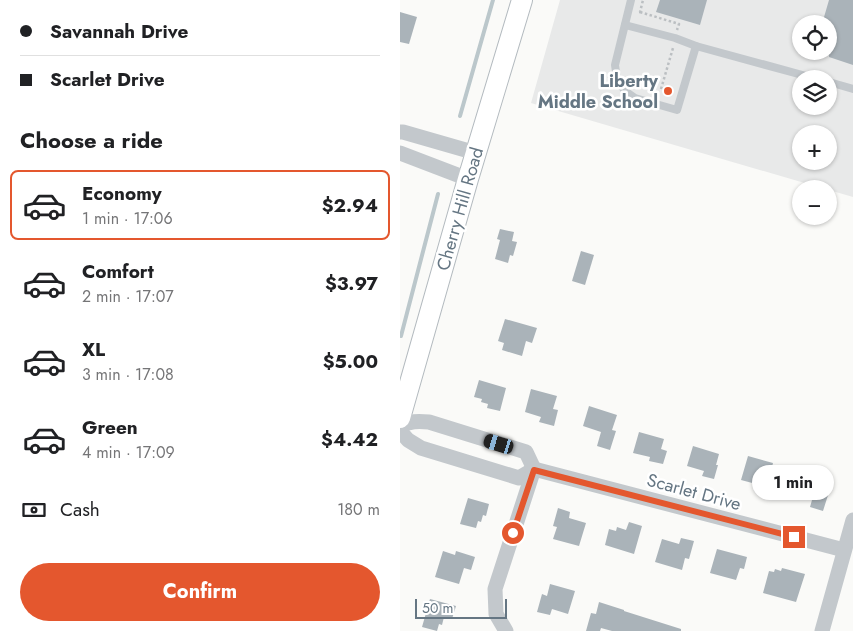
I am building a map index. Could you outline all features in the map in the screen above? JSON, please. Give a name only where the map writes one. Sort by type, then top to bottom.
[{"type":"main road","name":"Cherry Hill Road","points":[[400,418],[522,0]]},
{"type":"street","points":[[400,132],[476,153]]},
{"type":"street","points":[[400,153],[468,180]]},
{"type":"street","points":[[400,426],[411,422],[429,422],[526,452],[534,470],[495,589],[496,614],[506,631]]},
{"type":"street","name":"Scarlet Drive","points":[[400,431],[408,440],[421,448],[519,478],[534,470],[844,550]]},
{"type":"street","points":[[491,469],[499,444]]},
{"type":"street","points":[[822,631],[853,520]]},
{"type":"lane","points":[[631,0],[615,65],[617,79],[625,90],[635,98],[677,110],[696,46]]},
{"type":"lane","points":[[625,25],[792,72]]},
{"type":"lane","points":[[837,84],[853,89]]},
{"type":"path","points":[[640,12],[679,24],[677,33]]},
{"type":"path","points":[[661,89],[674,44]]},
{"type":"shaded area","name":"Liberty Middle School","points":[[560,0],[853,0],[853,197],[837,192],[837,180],[794,180],[531,103]]},
{"type":"building","points":[[660,0],[707,0],[700,25],[656,12]]},
{"type":"building","points":[[829,0],[853,0],[853,65],[837,60],[837,15],[825,15]]},
{"type":"building","points":[[400,12],[417,17],[409,44],[400,42]]},
{"type":"building","points":[[500,229],[514,232],[512,241],[517,242],[513,256],[510,255],[508,263],[495,259],[500,240],[497,239]]},
{"type":"building","points":[[581,251],[594,255],[585,285],[572,281]]},
{"type":"building","points":[[505,319],[537,328],[532,343],[526,341],[522,356],[502,350],[504,343],[498,341]]},
{"type":"building","points":[[479,380],[506,388],[500,411],[487,408],[488,404],[481,402],[482,399],[474,397]]},
{"type":"building","points":[[531,389],[557,396],[553,409],[558,410],[554,426],[539,422],[541,417],[525,412]]},
{"type":"building","points":[[589,406],[617,415],[612,430],[616,431],[610,450],[597,446],[601,432],[583,426]]},
{"type":"building","points":[[639,432],[664,439],[661,449],[667,451],[663,464],[649,461],[650,457],[633,453]]},
{"type":"building","points":[[693,446],[719,454],[714,479],[702,476],[704,471],[687,466]]},
{"type":"building","points":[[748,456],[773,463],[767,495],[754,491],[756,484],[741,480]]},
{"type":"building","points":[[803,471],[830,479],[826,491],[829,492],[823,511],[810,507],[812,500],[796,495]]},
{"type":"building","points":[[468,498],[489,504],[486,516],[483,515],[481,522],[478,521],[476,528],[460,524]]},
{"type":"building","points":[[558,508],[570,512],[569,518],[586,523],[579,546],[553,539],[557,527],[553,526]]},
{"type":"building","points":[[629,522],[642,526],[634,554],[605,545],[609,529],[616,531],[617,527],[626,530]]},
{"type":"building","points":[[681,538],[694,541],[689,559],[685,558],[682,570],[655,562],[662,539],[679,544]]},
{"type":"building","points":[[717,549],[747,557],[744,569],[740,568],[736,580],[710,573]]},
{"type":"building","points":[[443,551],[455,555],[456,551],[475,557],[471,570],[464,568],[459,584],[435,577]]},
{"type":"building","points":[[782,568],[805,574],[796,602],[763,593],[769,571],[774,572],[775,569],[781,571]]},
{"type":"building","points":[[550,584],[575,591],[568,614],[552,609],[550,615],[537,612],[542,594],[547,596]]},
{"type":"building","points":[[430,599],[456,606],[452,619],[444,617],[442,625],[439,624],[437,631],[422,627]]},
{"type":"building","points":[[599,602],[681,629],[681,631],[612,631],[601,628],[600,631],[586,631],[591,613],[596,614]]},
{"type":"waterway","points":[[460,116],[493,0]]},
{"type":"waterway","points":[[401,336],[438,194]]},
{"type":"place","name":"Liberty Middle School","points":[[668,91]]},
{"type":"route","points":[[513,533],[534,470],[794,537]]}]
